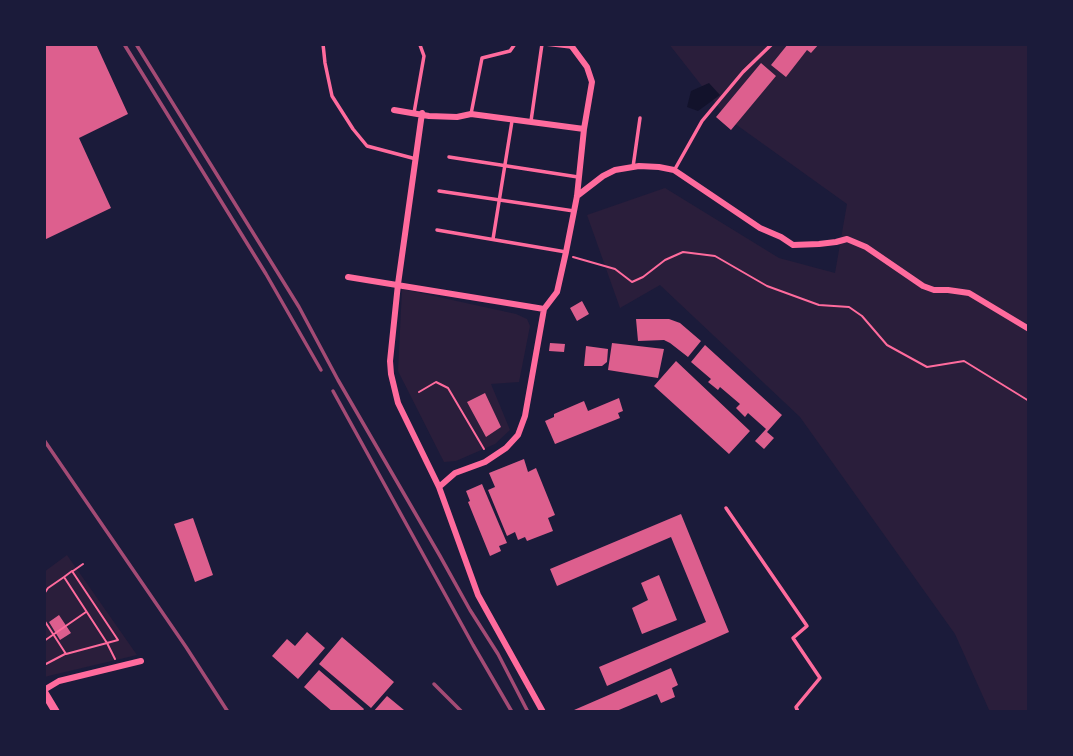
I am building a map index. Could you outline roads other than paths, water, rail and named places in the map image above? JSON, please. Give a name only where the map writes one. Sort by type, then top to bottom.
[{"type":"street","points":[[439,487],[455,473],[485,462],[506,448],[518,435],[525,416],[544,309],[557,292],[566,254],[577,196],[592,82],[587,67],[571,45]]},
{"type":"street","points":[[394,110],[429,116],[457,117],[471,114],[584,129]]},
{"type":"street","points":[[422,113],[398,284],[391,374],[398,403],[439,487],[468,581],[478,594],[543,712]]},
{"type":"street","points":[[577,196],[615,170],[639,166],[674,170],[760,228],[793,244],[819,244],[847,239],[866,247],[923,286],[934,290],[969,293],[1029,329]]},
{"type":"street","points":[[348,277],[544,309]]},
{"type":"street","points":[[56,712],[44,691],[59,681],[141,660]]},
{"type":"lane","points":[[323,44],[332,96],[367,146],[416,159]]},
{"type":"lane","points":[[414,113],[424,57],[418,44]]},
{"type":"lane","points":[[471,114],[482,58],[510,51],[515,44]]},
{"type":"lane","points":[[530,123],[544,44],[571,45]]},
{"type":"lane","points":[[674,170],[702,121],[743,72],[772,44]]},
{"type":"lane","points":[[633,167],[640,118]]},
{"type":"lane","points":[[493,239],[512,121]]},
{"type":"lane","points":[[449,158],[579,177]]},
{"type":"lane","points":[[439,191],[574,211]]},
{"type":"lane","points":[[437,230],[566,254]]},
{"type":"lane","points":[[726,508],[807,626],[793,638],[820,678],[796,707],[798,712]]},
{"type":"railway","points":[[124,44],[266,274],[321,370]]},
{"type":"railway","points":[[136,44],[299,307],[338,380],[498,654],[528,712]]},
{"type":"railway","points":[[333,391],[512,712]]},
{"type":"railway","points":[[44,440],[228,712]]},
{"type":"railway","points":[[434,684],[462,712]]}]
